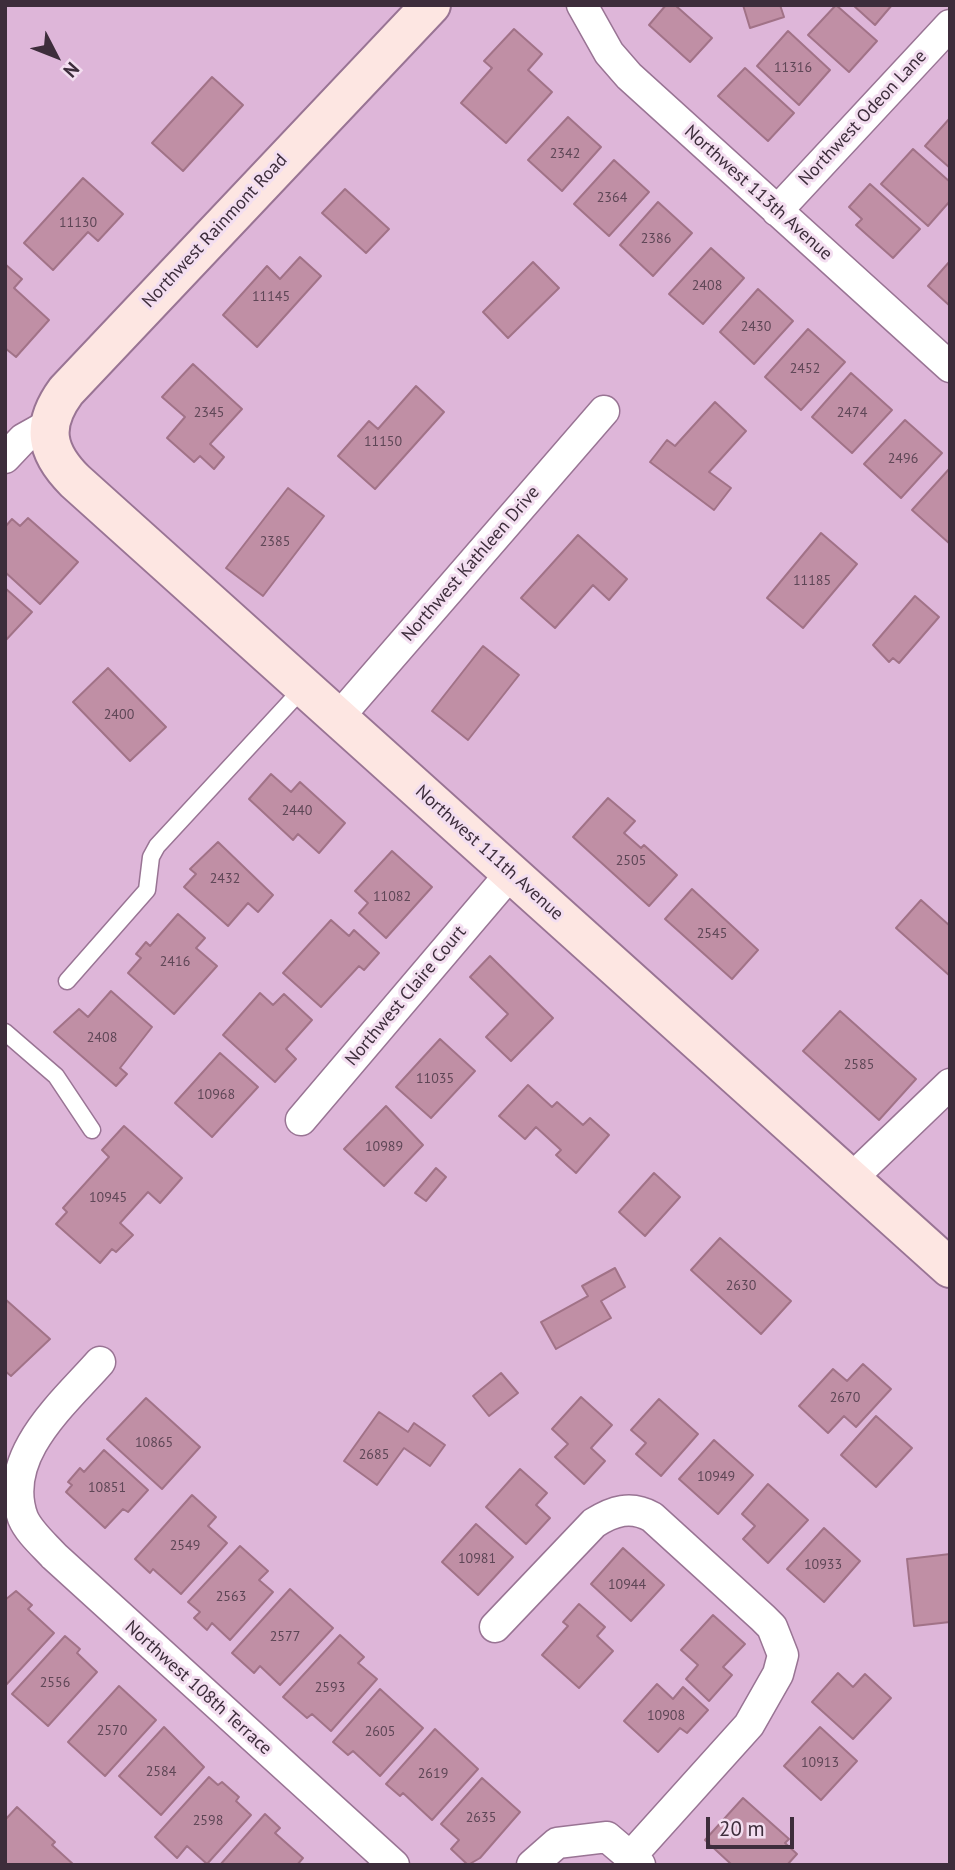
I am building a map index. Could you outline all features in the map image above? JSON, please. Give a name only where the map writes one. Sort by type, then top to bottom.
[{"type":"street","name":"Northwest Rainmont Road","points":[[20,436],[55,406],[66,391],[431,5]]},
{"type":"street","name":"Northwest 113th Avenue","points":[[593,10],[609,53],[629,76],[950,367]]},
{"type":"street","name":"Northwest Odeon Lane","points":[[777,211],[950,25]]},
{"type":"street","name":"Northwest Kathleen Drive","points":[[338,718],[604,411]]},
{"type":"street","name":"Northwest 111th Avenue","points":[[20,436],[50,442],[64,470],[950,1268]]},
{"type":"street","name":"Northwest Claire Court","points":[[301,1120],[511,873]]},
{"type":"street","points":[[852,1178],[950,1084]]},
{"type":"street","points":[[11,1500],[28,1442],[100,1362]]},
{"type":"street","name":"Northwest 108th Terrace","points":[[11,1500],[54,1556],[394,1865]]},
{"type":"street","points":[[495,1627],[594,1523],[612,1512],[641,1510],[652,1517],[772,1627],[783,1655],[778,1674],[749,1724],[635,1860],[607,1837],[579,1838],[557,1843],[533,1865]]},
{"type":"lane","points":[[67,981],[147,890],[151,857],[157,846],[305,686]]},
{"type":"lane","points":[[5,1032],[56,1076],[92,1130]]},
{"type":"building","points":[[666,5],[675,5],[712,38],[690,62],[649,25]]},
{"type":"building","points":[[743,5],[780,5],[784,17],[750,28]]},
{"type":"building","points":[[836,5],[877,41],[849,72],[808,35]]},
{"type":"building","points":[[853,5],[892,5],[875,25]]},
{"type":"building","points":[[514,29],[542,54],[528,70],[552,92],[506,143],[461,103],[492,68],[484,61]]},
{"type":"building","points":[[788,31],[830,70],[799,105],[757,66]]},
{"type":"building","points":[[745,68],[794,113],[768,141],[718,96]]},
{"type":"building","points":[[212,77],[243,105],[183,171],[152,143]]},
{"type":"building","points":[[568,117],[601,147],[562,191],[528,160]]},
{"type":"building","points":[[950,118],[950,168],[925,146]]},
{"type":"building","points":[[913,149],[950,182],[950,201],[928,226],[881,184]]},
{"type":"building","points":[[614,160],[649,192],[609,236],[574,204]]},
{"type":"building","points":[[83,178],[123,214],[98,241],[88,232],[53,270],[24,243]]},
{"type":"building","points":[[870,184],[920,229],[893,258],[856,225],[862,219],[849,207]]},
{"type":"building","points":[[345,189],[389,229],[366,253],[322,213]]},
{"type":"building","points":[[658,202],[692,233],[653,276],[620,245]]},
{"type":"building","points":[[711,248],[744,278],[703,324],[669,294]]},
{"type":"building","points":[[300,257],[321,276],[257,347],[223,315],[267,266],[280,279]]},
{"type":"building","points":[[950,261],[950,306],[928,286]]},
{"type":"building","points":[[533,262],[559,288],[508,338],[483,312]]},
{"type":"building","points":[[5,264],[22,279],[14,288],[49,320],[16,357],[5,348]]},
{"type":"building","points":[[758,289],[793,321],[754,364],[720,332]]},
{"type":"building","points":[[808,329],[845,362],[801,410],[765,377]]},
{"type":"building","points":[[193,364],[242,409],[210,444],[224,457],[214,469],[200,456],[194,462],[167,438],[185,417],[162,397]]},
{"type":"building","points":[[851,373],[892,410],[852,453],[812,417]]},
{"type":"building","points":[[416,386],[444,412],[375,489],[338,456],[369,421],[378,429]]},
{"type":"building","points":[[715,402],[746,431],[709,472],[731,488],[714,510],[650,462],[667,440],[675,446]]},
{"type":"building","points":[[905,420],[942,453],[901,498],[864,464]]},
{"type":"building","points":[[950,468],[950,544],[912,510]]},
{"type":"building","points":[[288,488],[324,516],[263,596],[226,568]]},
{"type":"building","points":[[28,518],[78,562],[40,604],[5,572],[5,527],[12,519],[20,526]]},
{"type":"building","points":[[821,533],[857,564],[803,628],[767,598]]},
{"type":"building","points":[[578,535],[627,579],[609,600],[593,585],[555,628],[521,598]]},
{"type":"building","points":[[5,588],[32,612],[5,641]]},
{"type":"building","points":[[915,596],[939,617],[899,663],[893,658],[889,662],[873,645]]},
{"type":"building","points":[[483,646],[519,675],[468,740],[432,711]]},
{"type":"building","points":[[108,668],[166,727],[130,761],[73,702]]},
{"type":"building","points":[[271,774],[291,792],[300,782],[345,823],[319,853],[298,834],[293,840],[249,799]]},
{"type":"building","points":[[608,798],[635,821],[624,833],[641,848],[644,845],[677,875],[649,906],[573,837]]},
{"type":"building","points":[[218,842],[273,895],[258,912],[248,903],[228,926],[184,887],[196,874],[190,869]]},
{"type":"building","points":[[392,851],[432,887],[386,938],[359,913],[368,903],[355,891]]},
{"type":"building","points":[[692,889],[758,950],[732,979],[665,919]]},
{"type":"building","points":[[921,900],[950,926],[950,976],[896,928]]},
{"type":"building","points":[[178,914],[205,938],[196,948],[217,966],[174,1014],[128,973],[141,958],[136,954],[146,942],[150,946]]},
{"type":"building","points":[[331,920],[349,936],[354,930],[379,953],[364,970],[359,966],[321,1007],[283,973]]},
{"type":"building","points":[[490,956],[553,1018],[511,1061],[486,1037],[508,1014],[470,977]]},
{"type":"building","points":[[111,991],[152,1027],[120,1068],[127,1074],[116,1086],[54,1032],[79,1009],[88,1017]]},
{"type":"building","points":[[260,993],[273,1005],[284,994],[312,1020],[286,1049],[296,1059],[275,1082],[223,1035]]},
{"type":"building","points":[[840,1011],[916,1079],[879,1120],[803,1051]]},
{"type":"building","points":[[440,1039],[475,1071],[431,1118],[396,1087]]},
{"type":"building","points":[[220,1053],[258,1087],[212,1137],[175,1103]]},
{"type":"building","points":[[528,1085],[552,1107],[557,1102],[583,1125],[590,1118],[609,1135],[576,1173],[556,1155],[561,1150],[536,1127],[525,1139],[499,1116]]},
{"type":"building","points":[[386,1106],[423,1145],[384,1186],[344,1149]]},
{"type":"building","points":[[124,1126],[182,1178],[160,1203],[148,1192],[120,1223],[133,1235],[116,1252],[112,1249],[100,1263],[56,1224],[67,1212],[63,1208],[109,1157],[102,1150]]},
{"type":"building","points":[[436,1168],[446,1177],[426,1201],[415,1193]]},
{"type":"building","points":[[654,1173],[680,1197],[645,1236],[619,1212]]},
{"type":"building","points":[[720,1238],[791,1301],[761,1334],[691,1270]]},
{"type":"building","points":[[615,1268],[625,1287],[601,1301],[611,1318],[556,1349],[541,1322],[588,1296],[582,1286]]},
{"type":"building","points":[[5,1299],[50,1339],[11,1376],[5,1371]]},
{"type":"building","points":[[863,1364],[891,1389],[856,1427],[844,1416],[828,1433],[799,1406],[833,1369],[847,1381]]},
{"type":"building","points":[[501,1373],[518,1393],[489,1416],[473,1396]]},
{"type":"building","points":[[581,1397],[612,1425],[591,1448],[605,1461],[584,1484],[555,1457],[568,1444],[552,1429]]},
{"type":"building","points":[[146,1398],[200,1447],[162,1489],[107,1439]]},
{"type":"building","points":[[659,1399],[698,1434],[661,1476],[636,1454],[646,1443],[631,1430]]},
{"type":"building","points":[[379,1412],[408,1432],[414,1423],[445,1445],[430,1466],[404,1448],[377,1485],[344,1461]]},
{"type":"building","points":[[876,1416],[912,1448],[876,1487],[841,1455]]},
{"type":"building","points":[[714,1440],[753,1475],[718,1514],[679,1479]]},
{"type":"building","points":[[104,1450],[148,1490],[128,1512],[123,1509],[105,1528],[66,1492],[72,1485],[68,1482],[80,1468],[84,1472]]},
{"type":"building","points":[[520,1469],[547,1493],[536,1505],[550,1518],[526,1544],[486,1507]]},
{"type":"building","points":[[768,1484],[808,1520],[768,1563],[743,1539],[755,1526],[742,1514]]},
{"type":"building","points":[[192,1495],[216,1517],[208,1526],[227,1543],[181,1594],[153,1569],[150,1573],[135,1559]]},
{"type":"building","points":[[476,1524],[513,1557],[478,1595],[442,1562]]},
{"type":"building","points":[[824,1528],[860,1561],[824,1602],[787,1569]]},
{"type":"building","points":[[240,1546],[268,1571],[259,1580],[273,1592],[230,1640],[212,1623],[207,1630],[194,1618],[200,1612],[188,1602]]},
{"type":"building","points":[[623,1548],[664,1585],[631,1621],[591,1584]]},
{"type":"building","points":[[950,1554],[950,1622],[914,1626],[907,1559]]},
{"type":"building","points":[[290,1589],[333,1628],[280,1685],[260,1666],[254,1673],[232,1653]]},
{"type":"building","points":[[16,1591],[32,1605],[28,1609],[54,1633],[5,1686],[5,1600]]},
{"type":"building","points":[[579,1604],[605,1627],[597,1636],[613,1651],[579,1688],[542,1655],[568,1626],[563,1622]]},
{"type":"building","points":[[713,1615],[745,1644],[723,1667],[732,1675],[709,1701],[686,1679],[698,1665],[681,1650]]},
{"type":"building","points":[[340,1635],[364,1657],[358,1663],[377,1679],[331,1731],[312,1714],[307,1718],[283,1697]]},
{"type":"building","points":[[65,1636],[80,1649],[77,1653],[97,1672],[48,1726],[12,1694]]},
{"type":"building","points":[[838,1673],[853,1687],[865,1674],[891,1698],[853,1739],[812,1702]]},
{"type":"building","points":[[657,1684],[673,1699],[683,1687],[708,1710],[687,1733],[680,1728],[658,1752],[624,1721]]},
{"type":"building","points":[[119,1686],[156,1720],[105,1776],[68,1742]]},
{"type":"building","points":[[380,1689],[423,1728],[380,1776],[353,1751],[348,1755],[333,1742]]},
{"type":"building","points":[[164,1727],[204,1767],[161,1815],[119,1776]]},
{"type":"building","points":[[820,1727],[857,1761],[821,1800],[784,1766]]},
{"type":"building","points":[[435,1729],[478,1769],[432,1820],[403,1793],[400,1796],[386,1784]]},
{"type":"building","points":[[209,1777],[218,1785],[222,1782],[239,1797],[236,1801],[251,1815],[207,1864],[187,1846],[177,1858],[155,1837]]},
{"type":"building","points":[[482,1778],[520,1812],[480,1858],[468,1865],[451,1849],[459,1840],[441,1824]]},
{"type":"building","points":[[743,1798],[789,1839],[785,1843],[797,1854],[787,1865],[732,1865],[705,1840]]},
{"type":"building","points":[[17,1807],[55,1842],[52,1845],[74,1865],[5,1865],[5,1820]]},
{"type":"building","points":[[265,1814],[280,1828],[275,1833],[303,1858],[297,1865],[220,1865]]}]
